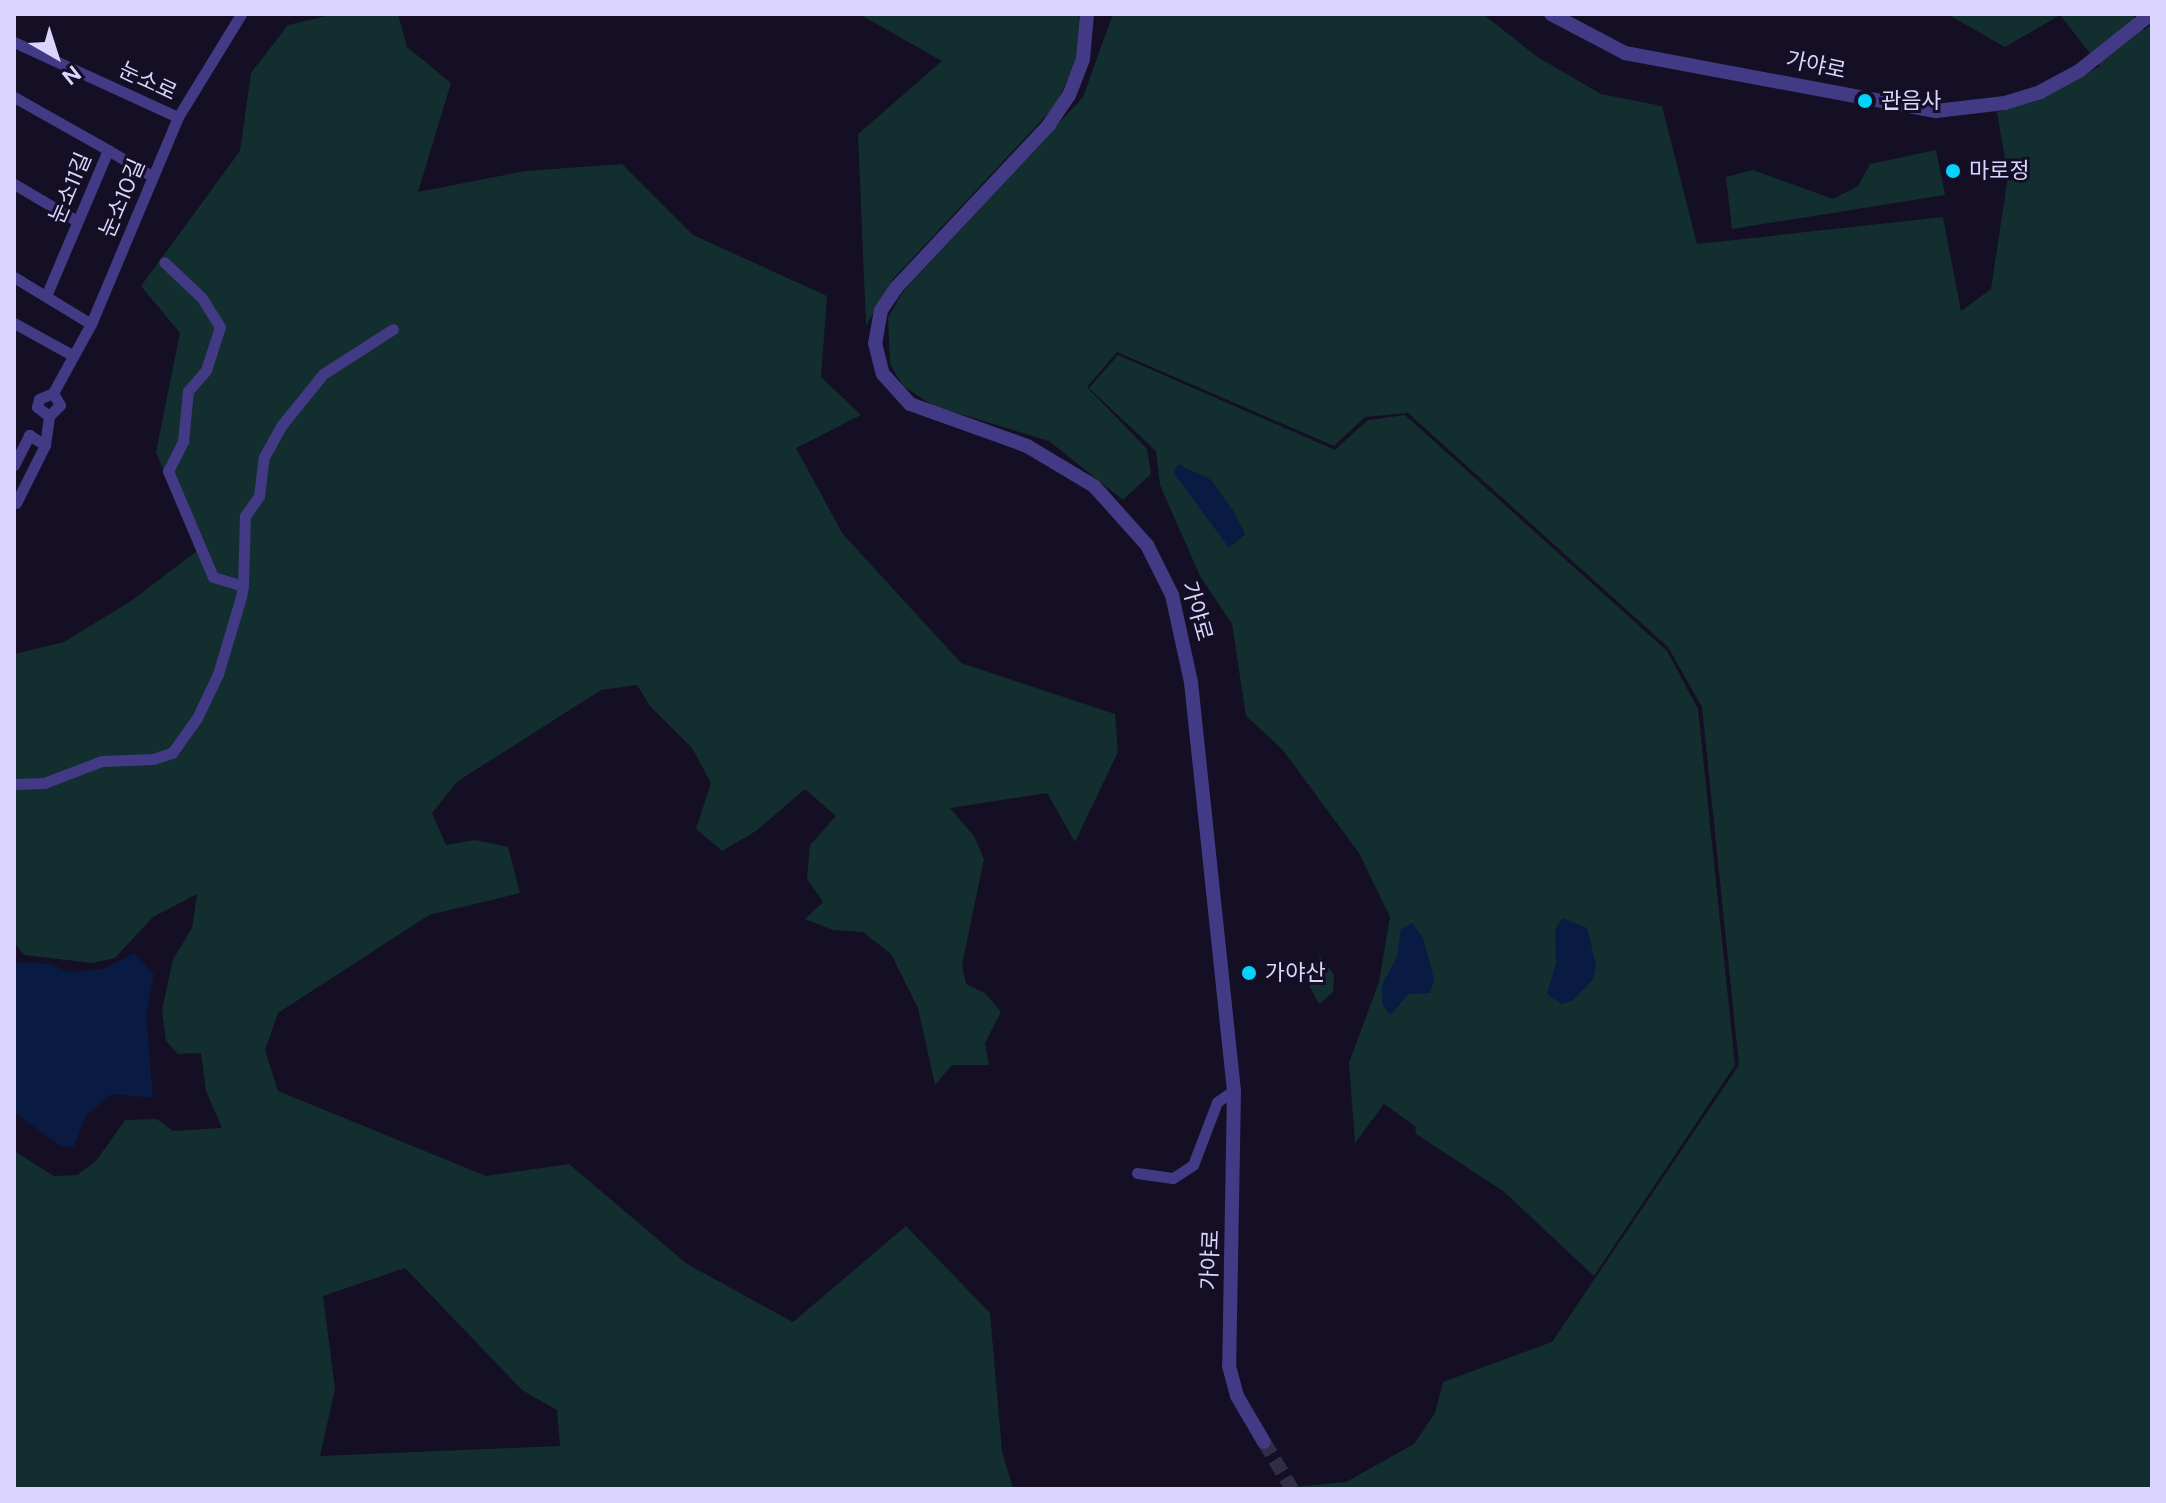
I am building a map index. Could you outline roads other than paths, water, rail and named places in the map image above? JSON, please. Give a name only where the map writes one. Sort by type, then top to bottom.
[{"type":"street","name":"눈소10길","points":[[45,445],[49,416],[37,407],[39,399],[53,393],[91,324],[178,117],[241,14]]},
{"type":"street","name":"가야로","points":[[1087,14],[1083,59],[1069,95],[1049,125],[896,288],[881,310],[875,343],[883,374],[910,404],[1027,446],[1072,471],[1110,500],[1161,569],[1181,623],[1191,682],[1234,1090],[1229,1366],[1237,1396],[1264,1442]]},
{"type":"street","name":"가야로","points":[[1551,14],[1625,53],[1936,111],[2005,103],[2040,92],[2079,71],[2151,14]]},
{"type":"street","name":"눈소로","points":[[14,42],[178,117]]},
{"type":"street","name":"눈소11길","points":[[14,97],[108,150],[46,296]]},
{"type":"street","points":[[108,150],[152,176]]},
{"type":"street","points":[[14,184],[77,221]]},
{"type":"street","points":[[164,262],[202,298],[220,327],[206,370],[188,391],[191,403],[184,415],[183,441],[168,471],[213,577],[243,586]]},
{"type":"street","points":[[14,277],[91,324]]},
{"type":"street","points":[[14,323],[72,355]]},
{"type":"street","points":[[14,784],[44,783],[102,761],[153,759],[172,753],[197,718],[218,674],[243,586],[245,516],[259,496],[264,457],[281,426],[323,374],[393,329]]},
{"type":"street","points":[[14,465],[29,435],[45,445],[16,503]]},
{"type":"street","points":[[1137,1173],[1173,1178],[1193,1165],[1217,1102],[1234,1090]]},
{"type":"water","points":[[1178,464],[1211,480],[1234,512],[1245,534],[1229,548],[1174,473]]},
{"type":"water","points":[[1562,918],[1587,928],[1596,965],[1593,979],[1572,1001],[1561,1004],[1547,994],[1556,963],[1555,930]]},
{"type":"water","points":[[1412,923],[1423,938],[1434,979],[1430,993],[1409,994],[1390,1015],[1382,1003],[1382,985],[1397,957],[1401,929]]},
{"type":"water","points":[[134,953],[154,975],[146,1013],[153,1098],[112,1094],[86,1115],[74,1146],[62,1147],[14,1112],[14,962],[52,964],[68,972],[104,969]]},
{"type":"tunnel","points":[[1264,1442],[1292,1489]]},
{"type":"place","name":"관음사","points":[[1865,101]]},
{"type":"place","name":"마로정","points":[[1953,171]]},
{"type":"place","name":"가야산","points":[[1249,973]]}]
